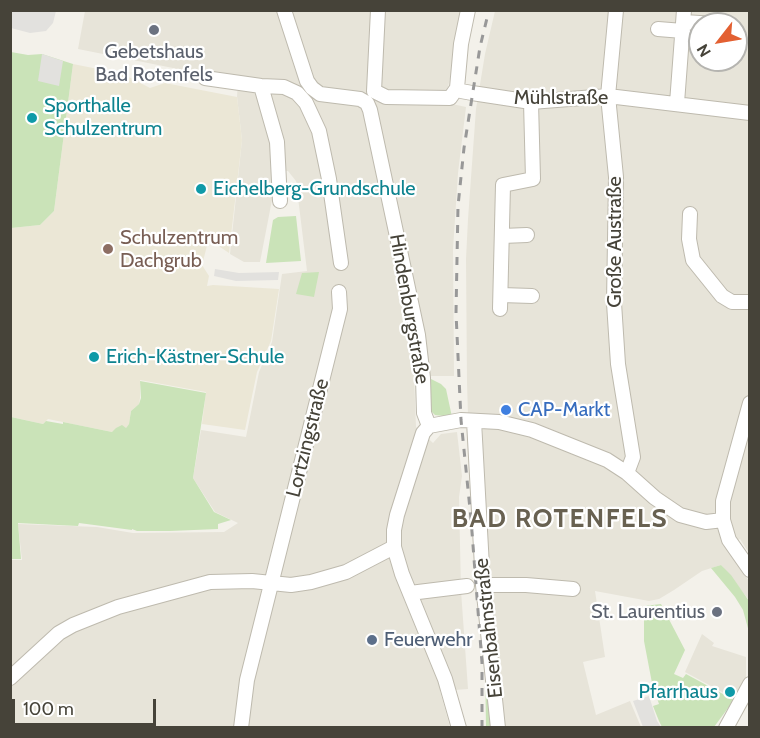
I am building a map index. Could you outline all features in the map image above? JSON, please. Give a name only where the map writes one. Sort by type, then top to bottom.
[{"type":"street","points":[[284,10],[307,81],[312,88],[320,94],[360,99],[450,98],[457,88],[461,44],[468,10]]},
{"type":"street","name":"Hindenburgstraße","points":[[378,10],[373,99],[418,335],[424,413],[429,426]]},
{"type":"street","name":"Große Austraße","points":[[616,10],[608,96],[616,177],[614,303],[618,364],[633,457],[627,473]]},
{"type":"street","points":[[658,29],[683,21],[678,103]]},
{"type":"street","points":[[205,78],[284,87],[297,93],[306,103],[319,131],[329,179],[341,263]]},
{"type":"street","points":[[261,86],[277,142],[280,201]]},
{"type":"street","name":"Mühlstraße","points":[[457,88],[461,92],[531,102],[608,96],[750,112]]},
{"type":"street","points":[[531,102],[533,179],[503,185],[500,302],[532,296]]},
{"type":"street","points":[[690,214],[689,239],[693,260],[722,296],[732,302],[750,302]]},
{"type":"street","points":[[502,236],[527,235]]},
{"type":"street","name":"Lortzingstraße","points":[[241,728],[247,680],[340,309],[339,292]]},
{"type":"street","points":[[750,403],[723,501],[723,520],[729,540],[750,570]]},
{"type":"street","points":[[459,728],[445,680],[396,560],[394,547],[397,515],[423,433],[429,426],[450,421],[474,421],[499,422],[532,430],[586,450],[627,473],[654,498],[680,515],[706,522],[723,520]]},
{"type":"street","name":"Eisenbahnstraße","points":[[474,421],[483,585],[498,728]]},
{"type":"street","points":[[10,678],[59,633],[118,607],[210,582],[252,581],[291,585],[331,578],[356,568],[394,547]]},
{"type":"street","points":[[483,585],[526,585],[573,589]]},
{"type":"street","points":[[410,593],[467,586]]},
{"type":"street","points":[[726,728],[750,684]]},
{"type":"shaded area","points":[[10,11],[56,11],[53,23],[46,31],[30,33],[11,28]]},
{"type":"shaded area","points":[[85,11],[466,11],[447,91],[452,104],[466,107],[458,173],[453,249],[454,376],[414,376],[416,427],[433,443],[441,434],[457,432],[462,476],[459,497],[461,591],[468,689],[440,691],[450,727],[11,728],[10,560],[22,560],[18,524],[97,527],[133,533],[224,532],[238,523],[215,512],[193,478],[201,430],[246,437],[259,372],[272,342],[282,274],[307,271],[296,181],[288,171],[273,170],[272,200],[260,262],[244,262],[230,254],[242,140],[237,97],[238,81],[78,49]]},
{"type":"shaded area","points":[[495,11],[749,11],[749,553],[740,539],[726,548],[749,581],[749,600],[721,565],[702,571],[659,599],[649,601],[595,591],[605,657],[583,662],[596,715],[630,701],[641,727],[504,727],[492,636],[482,488],[483,414],[468,415],[466,259],[476,109]]},
{"type":"shaded area","points":[[42,54],[63,61],[59,86],[38,81]]},
{"type":"shaded area","name":"Schulzentrum Dachgrub","points":[[73,64],[123,74],[150,88],[165,83],[237,97],[242,140],[229,253],[208,242],[202,265],[209,276],[207,286],[279,289],[271,341],[257,372],[245,430],[202,424],[206,392],[140,380],[139,404],[131,411],[126,428],[112,432],[48,419],[43,424],[11,417],[11,228],[40,225],[54,211]]},
{"type":"shaded area","points":[[215,269],[239,273],[279,272],[278,280],[236,281],[214,276]]},
{"type":"shaded area","points":[[702,634],[714,643],[712,646],[746,657],[746,678],[735,699],[685,672]]},
{"type":"shaded area","points":[[649,696],[661,727],[643,727],[633,701]]},
{"type":"green space","points":[[11,52],[28,55],[42,54],[73,64],[54,211],[40,225],[11,228]]},
{"type":"green space","points":[[296,216],[301,261],[266,263],[273,220],[278,217]]},
{"type":"green space","points":[[319,272],[314,297],[296,294],[302,273]]},
{"type":"green space","points":[[427,377],[446,389],[452,417],[435,415],[430,410]]},
{"type":"green space","points":[[140,381],[206,393],[193,478],[214,512],[231,520],[218,524],[218,529],[170,531],[137,531],[79,523],[78,526],[18,523],[21,559],[11,559],[11,417],[43,424],[46,421],[63,424],[63,422],[112,432],[122,425],[126,428],[129,424],[131,411],[139,404],[141,398]]},
{"type":"green space","points":[[721,565],[749,601],[749,632],[743,610],[711,568]]},
{"type":"green space","points":[[661,604],[685,650],[674,674],[683,678],[686,674],[734,700],[714,727],[662,727],[659,721],[653,706],[659,704],[652,683],[644,641],[644,606]]},
{"type":"green space","points":[[485,662],[495,727],[486,727]]},
{"type":"railway","points":[[482,728],[482,663],[461,420],[456,313],[458,206],[464,148],[480,47],[489,10]]},
{"type":"place","name":"Gebetshaus Bad Rotenfels","points":[[154,30]]},
{"type":"place","name":"Sporthalle Schulzentrum","points":[[32,118]]},
{"type":"place","name":"Eichelberg-Grundschule","points":[[201,189]]},
{"type":"place","name":"Schulzentrum Dachgrub","points":[[108,249]]},
{"type":"place","name":"Erich-Kästner-Schule","points":[[94,357]]},
{"type":"place","name":"CAP-Markt","points":[[506,410]]},
{"type":"place","name":"St. Laurentius","points":[[717,612]]},
{"type":"place","name":"Feuerwehr","points":[[372,640]]},
{"type":"place","name":"Pfarrhaus","points":[[730,692]]},
{"type":"district","name":"BAD ROTENFELS","points":[[560,519]]}]
